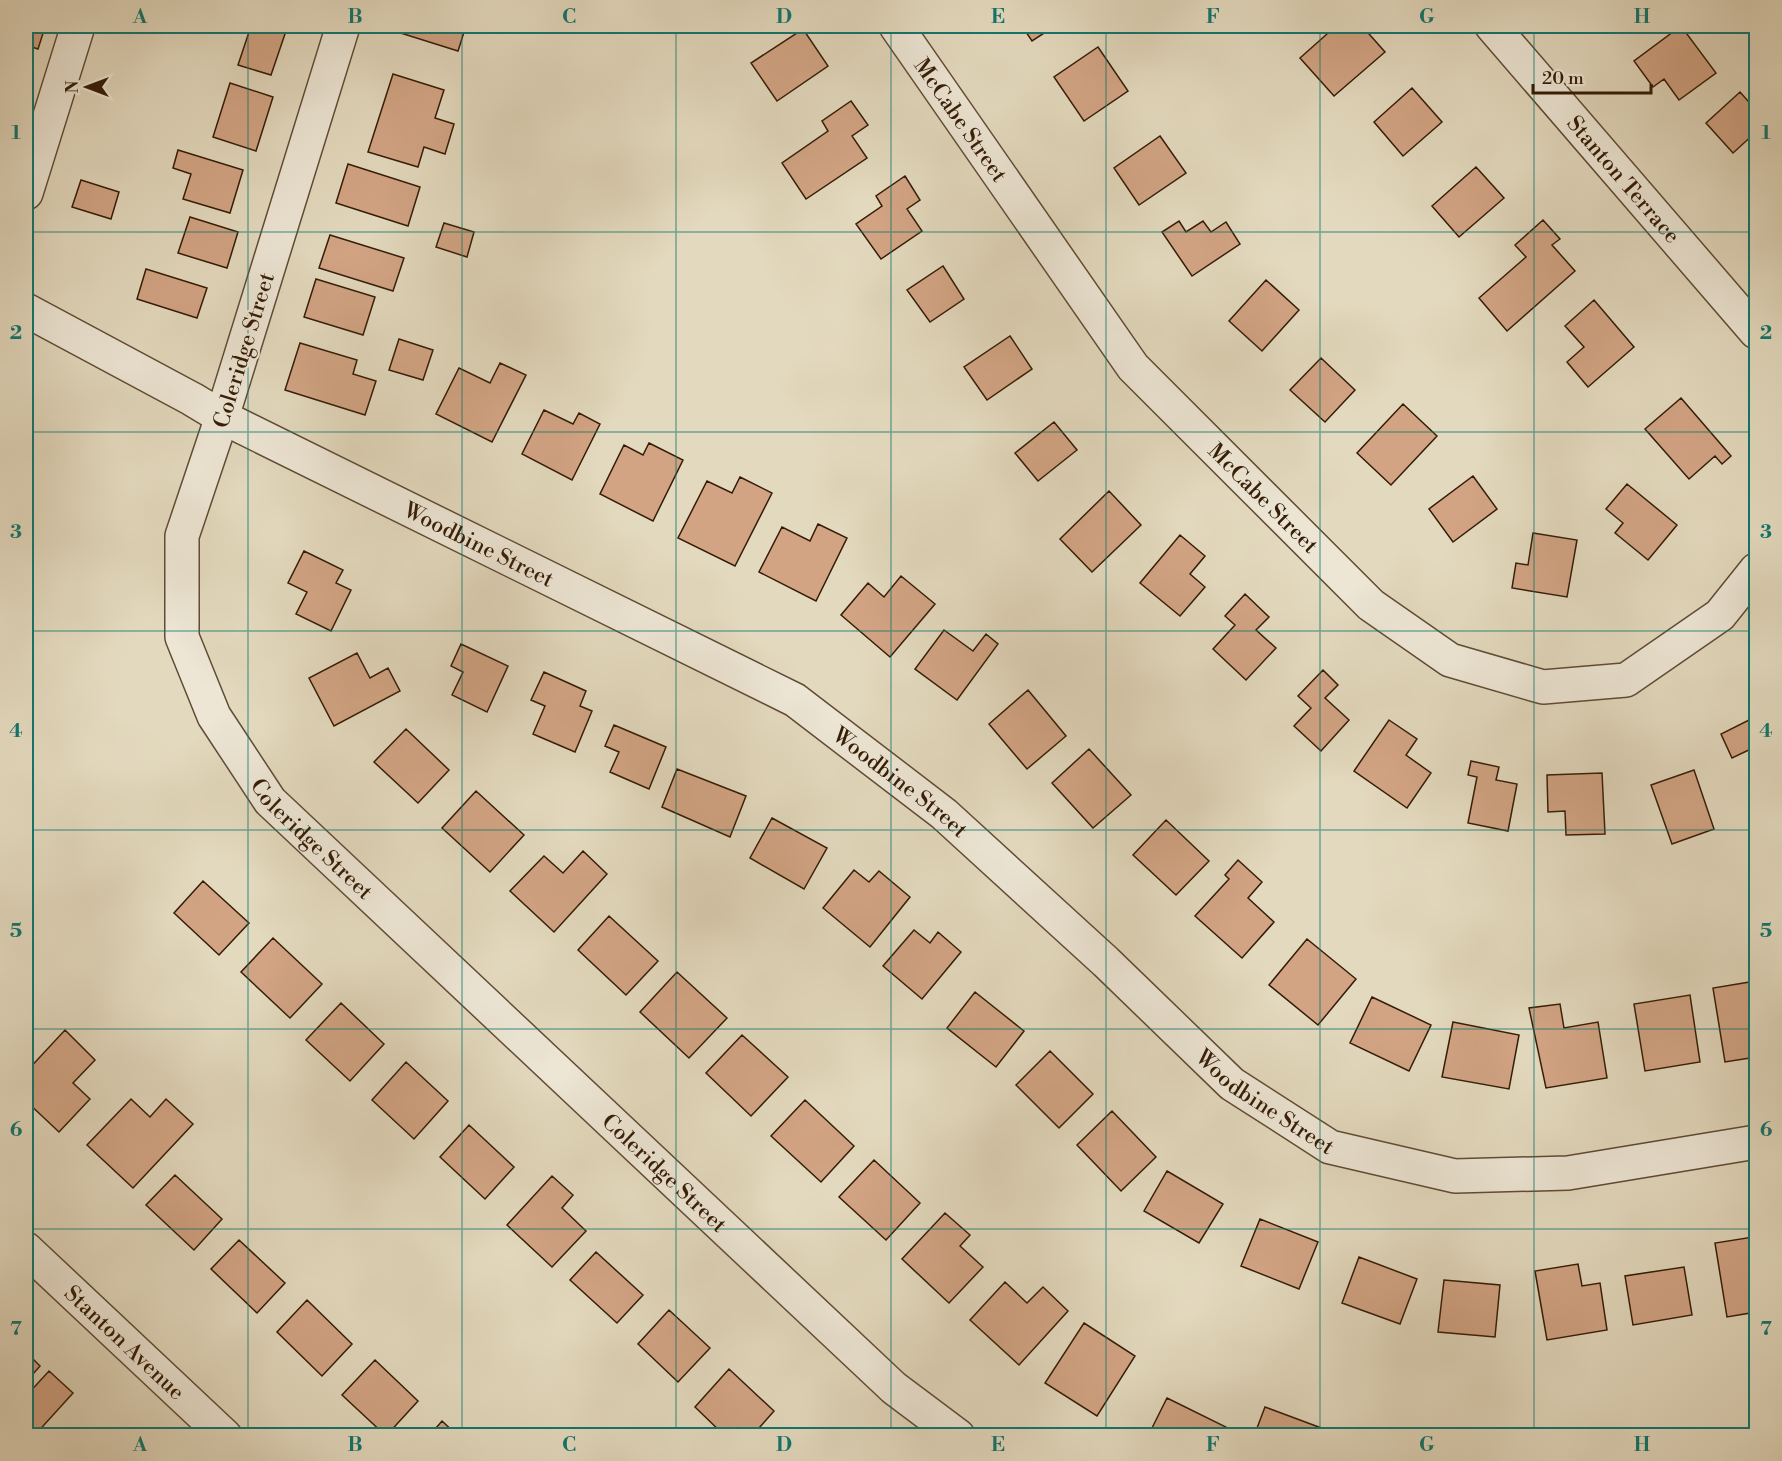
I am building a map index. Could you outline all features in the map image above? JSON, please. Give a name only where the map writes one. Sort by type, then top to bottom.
[{"type":"street","points":[[26,193],[78,26]]},
{"type":"street","name":"Coleridge Street","points":[[343,26],[222,417],[182,536],[182,637],[214,716],[270,801],[894,1388],[958,1436]]},
{"type":"street","name":"McCabe Street","points":[[896,26],[1133,367],[1371,605],[1450,660],[1543,687],[1626,680],[1720,615],[1756,570]]},
{"type":"street","name":"Stanton Terrace","points":[[1492,26],[1756,332]]},
{"type":"street","name":"Woodbine Street","points":[[26,310],[222,417],[795,700],[944,814],[1106,962],[1232,1084],[1330,1147],[1455,1176],[1568,1173],[1756,1142]]},
{"type":"street","name":"Stanton Avenue","points":[[26,1249],[225,1436]]},
{"type":"building","points":[[26,26],[45,27],[38,49],[26,45]]},
{"type":"building","points":[[251,26],[287,28],[271,75],[238,65]]},
{"type":"building","points":[[392,26],[466,26],[458,51],[391,30]]},
{"type":"building","points":[[1022,26],[1055,26],[1032,41]]},
{"type":"building","points":[[1336,26],[1362,26],[1385,52],[1334,96],[1300,58]]},
{"type":"building","points":[[1681,26],[1716,73],[1679,100],[1664,79],[1653,87],[1634,61]]},
{"type":"building","points":[[803,29],[828,66],[777,101],[751,63]]},
{"type":"building","points":[[1098,47],[1128,91],[1084,121],[1054,77]]},
{"type":"building","points":[[393,74],[444,90],[435,118],[454,124],[445,154],[424,147],[418,167],[368,152]]},
{"type":"building","points":[[230,83],[273,97],[256,151],[213,137]]},
{"type":"building","points":[[1412,88],[1442,122],[1403,156],[1374,122]]},
{"type":"building","points":[[1740,92],[1756,110],[1756,132],[1733,153],[1706,123]]},
{"type":"building","points":[[851,101],[868,125],[852,136],[867,158],[806,199],[782,163],[828,131],[822,121]]},
{"type":"building","points":[[1160,136],[1186,173],[1139,205],[1114,168]]},
{"type":"building","points":[[178,150],[243,170],[230,213],[183,199],[191,174],[173,168]]},
{"type":"building","points":[[348,164],[420,187],[408,226],[336,203]]},
{"type":"building","points":[[1476,167],[1504,198],[1459,237],[1432,206]]},
{"type":"building","points":[[905,176],[920,200],[907,209],[922,231],[881,259],[856,224],[882,206],[876,196]]},
{"type":"building","points":[[81,180],[119,192],[111,219],[72,207]]},
{"type":"building","points":[[190,217],[238,232],[227,268],[178,253]]},
{"type":"building","points":[[1543,220],[1560,239],[1552,245],[1575,271],[1507,331],[1479,298],[1526,257],[1515,245]]},
{"type":"building","points":[[1179,221],[1186,232],[1203,221],[1211,232],[1226,222],[1240,244],[1192,276],[1162,232]]},
{"type":"building","points":[[444,223],[474,232],[467,257],[436,247]]},
{"type":"building","points":[[330,235],[404,258],[393,291],[319,268]]},
{"type":"building","points":[[943,266],[964,299],[930,322],[907,290]]},
{"type":"building","points":[[146,269],[207,288],[197,318],[137,299]]},
{"type":"building","points":[[316,279],[375,297],[363,335],[304,317]]},
{"type":"building","points":[[1266,280],[1299,310],[1262,351],[1229,321]]},
{"type":"building","points":[[1594,300],[1634,347],[1588,387],[1567,362],[1584,347],[1565,326]]},
{"type":"building","points":[[1010,336],[1032,369],[987,400],[964,367]]},
{"type":"building","points":[[399,339],[433,350],[423,380],[389,370]]},
{"type":"building","points":[[300,343],[357,360],[353,374],[376,381],[365,415],[285,390]]},
{"type":"building","points":[[1321,358],[1355,390],[1325,422],[1290,390]]},
{"type":"building","points":[[500,363],[526,375],[492,442],[436,414],[459,368],[490,383]]},
{"type":"building","points":[[1681,398],[1731,456],[1722,464],[1715,456],[1689,479],[1645,429]]},
{"type":"building","points":[[1403,404],[1437,436],[1391,485],[1357,453]]},
{"type":"building","points":[[544,410],[573,424],[579,413],[600,424],[572,480],[522,454]]},
{"type":"building","points":[[1054,422],[1077,450],[1038,481],[1015,453]]},
{"type":"building","points":[[649,443],[683,460],[653,521],[600,494],[624,445],[643,455]]},
{"type":"building","points":[[1473,476],[1497,509],[1453,542],[1429,509]]},
{"type":"building","points":[[740,477],[772,493],[735,566],[678,538],[707,481],[732,493]]},
{"type":"building","points":[[1627,484],[1677,525],[1648,560],[1615,533],[1623,523],[1606,509]]},
{"type":"building","points":[[1109,491],[1141,525],[1092,572],[1060,539]]},
{"type":"building","points":[[818,524],[847,538],[816,601],[759,572],[782,527],[810,541]]},
{"type":"building","points":[[1533,533],[1577,540],[1567,597],[1512,588],[1516,563],[1528,565]]},
{"type":"building","points":[[1180,535],[1205,556],[1190,574],[1205,587],[1180,616],[1140,583]]},
{"type":"building","points":[[304,551],[343,570],[336,583],[351,590],[331,631],[296,614],[307,592],[288,583]]},
{"type":"building","points":[[901,576],[935,604],[890,657],[841,615],[868,583],[884,597]]},
{"type":"building","points":[[1245,594],[1269,617],[1256,630],[1276,648],[1246,680],[1213,649],[1235,625],[1225,616]]},
{"type":"building","points":[[944,630],[973,651],[986,634],[998,644],[957,700],[915,669]]},
{"type":"building","points":[[461,644],[508,666],[487,712],[452,695],[463,672],[451,666]]},
{"type":"building","points":[[357,653],[370,678],[388,668],[400,691],[334,726],[309,678]]},
{"type":"building","points":[[1323,670],[1338,685],[1325,698],[1349,720],[1321,751],[1294,726],[1311,708],[1298,696]]},
{"type":"building","points":[[544,672],[586,691],[580,706],[592,711],[575,752],[533,734],[545,706],[531,700]]},
{"type":"building","points":[[1028,690],[1066,736],[1027,769],[989,724]]},
{"type":"building","points":[[1751,719],[1754,725],[1756,724],[1756,750],[1755,747],[1732,758],[1721,734]]},
{"type":"building","points":[[1389,720],[1417,739],[1406,755],[1431,773],[1407,808],[1354,771]]},
{"type":"building","points":[[614,725],[666,747],[649,789],[610,772],[619,752],[605,746]]},
{"type":"building","points":[[406,729],[449,770],[418,803],[374,762]]},
{"type":"building","points":[[1089,749],[1131,795],[1093,828],[1052,783]]},
{"type":"building","points":[[1471,761],[1499,767],[1496,780],[1517,784],[1508,831],[1468,823],[1477,777],[1468,775]]},
{"type":"building","points":[[677,769],[746,796],[730,837],[662,807]]},
{"type":"building","points":[[1694,770],[1714,829],[1672,844],[1651,785]]},
{"type":"building","points":[[1602,773],[1605,834],[1566,835],[1565,811],[1548,812],[1547,775]]},
{"type":"building","points":[[476,791],[524,835],[490,872],[442,828]]},
{"type":"building","points":[[772,818],[827,848],[804,889],[750,858]]},
{"type":"building","points":[[1166,820],[1209,861],[1176,895],[1133,855]]},
{"type":"building","points":[[583,851],[607,874],[554,932],[510,891],[544,856],[563,873]]},
{"type":"building","points":[[1238,860],[1262,882],[1248,898],[1274,922],[1242,958],[1195,916],[1229,879],[1225,875]]},
{"type":"building","points":[[854,870],[869,882],[879,871],[910,897],[870,947],[823,908]]},
{"type":"building","points":[[203,881],[249,923],[219,955],[174,913]]},
{"type":"building","points":[[609,916],[658,961],[626,995],[578,950]]},
{"type":"building","points":[[914,930],[930,943],[938,932],[961,952],[922,999],[883,966]]},
{"type":"building","points":[[273,938],[322,984],[290,1018],[241,972]]},
{"type":"building","points":[[1307,939],[1356,979],[1318,1025],[1269,985]]},
{"type":"building","points":[[677,972],[727,1018],[689,1058],[640,1012]]},
{"type":"building","points":[[1756,981],[1756,1057],[1725,1062],[1713,988]]},
{"type":"building","points":[[975,992],[1024,1031],[996,1067],[947,1028]]},
{"type":"building","points":[[1690,995],[1700,1062],[1645,1071],[1634,1004]]},
{"type":"building","points":[[1372,997],[1431,1025],[1409,1071],[1350,1043]]},
{"type":"building","points":[[341,1003],[384,1044],[350,1081],[306,1040]]},
{"type":"building","points":[[1560,1004],[1564,1028],[1598,1022],[1607,1078],[1546,1088],[1529,1008]]},
{"type":"building","points":[[1453,1022],[1519,1035],[1509,1089],[1442,1077]]},
{"type":"building","points":[[65,1030],[95,1060],[73,1083],[90,1099],[59,1132],[26,1101],[26,1072]]},
{"type":"building","points":[[742,1035],[788,1077],[751,1116],[706,1073]]},
{"type":"building","points":[[1050,1051],[1093,1094],[1059,1128],[1016,1085]]},
{"type":"building","points":[[406,1062],[448,1101],[414,1139],[372,1100]]},
{"type":"building","points":[[131,1099],[150,1117],[166,1099],[193,1124],[133,1188],[87,1145]]},
{"type":"building","points":[[805,1100],[854,1146],[821,1182],[771,1136]]},
{"type":"building","points":[[1112,1111],[1156,1157],[1121,1191],[1077,1145]]},
{"type":"building","points":[[469,1125],[514,1167],[485,1199],[440,1157]]},
{"type":"building","points":[[874,1160],[920,1203],[886,1240],[839,1197]]},
{"type":"building","points":[[1167,1171],[1223,1204],[1199,1243],[1144,1211]]},
{"type":"building","points":[[175,1175],[222,1219],[194,1250],[146,1205]]},
{"type":"building","points":[[552,1176],[573,1195],[562,1208],[586,1231],[552,1267],[507,1225]]},
{"type":"building","points":[[945,1213],[970,1235],[960,1246],[983,1267],[949,1303],[902,1259]]},
{"type":"building","points":[[1260,1219],[1318,1242],[1299,1289],[1241,1266]]},
{"type":"building","points":[[1753,1237],[1756,1257],[1756,1312],[1727,1317],[1715,1243]]},
{"type":"building","points":[[239,1240],[285,1283],[257,1313],[211,1269]]},
{"type":"building","points":[[596,1252],[643,1295],[617,1323],[570,1280]]},
{"type":"building","points":[[1359,1257],[1417,1279],[1400,1324],[1342,1303]]},
{"type":"building","points":[[1578,1264],[1582,1286],[1600,1283],[1607,1330],[1547,1340],[1535,1271]]},
{"type":"building","points":[[1684,1267],[1692,1315],[1633,1325],[1625,1276]]},
{"type":"building","points":[[1444,1280],[1500,1285],[1495,1337],[1438,1332]]},
{"type":"building","points":[[1005,1282],[1027,1303],[1043,1287],[1068,1311],[1019,1365],[970,1320]]},
{"type":"building","points":[[307,1300],[352,1344],[322,1376],[277,1332]]},
{"type":"building","points":[[669,1310],[710,1348],[678,1382],[638,1344]]},
{"type":"building","points":[[1084,1323],[1135,1356],[1097,1416],[1045,1383]]},
{"type":"building","points":[[26,1352],[40,1366],[26,1382]]},
{"type":"building","points":[[375,1360],[418,1401],[386,1436],[342,1395]]},
{"type":"building","points":[[729,1369],[774,1411],[752,1436],[725,1436],[695,1407]]},
{"type":"building","points":[[49,1371],[73,1393],[34,1436],[26,1436],[26,1396]]},
{"type":"building","points":[[1167,1398],[1228,1428],[1225,1436],[1148,1436]]},
{"type":"building","points":[[1265,1407],[1324,1429],[1321,1436],[1254,1436]]},
{"type":"building","points":[[442,1421],[458,1436],[429,1436]]}]
